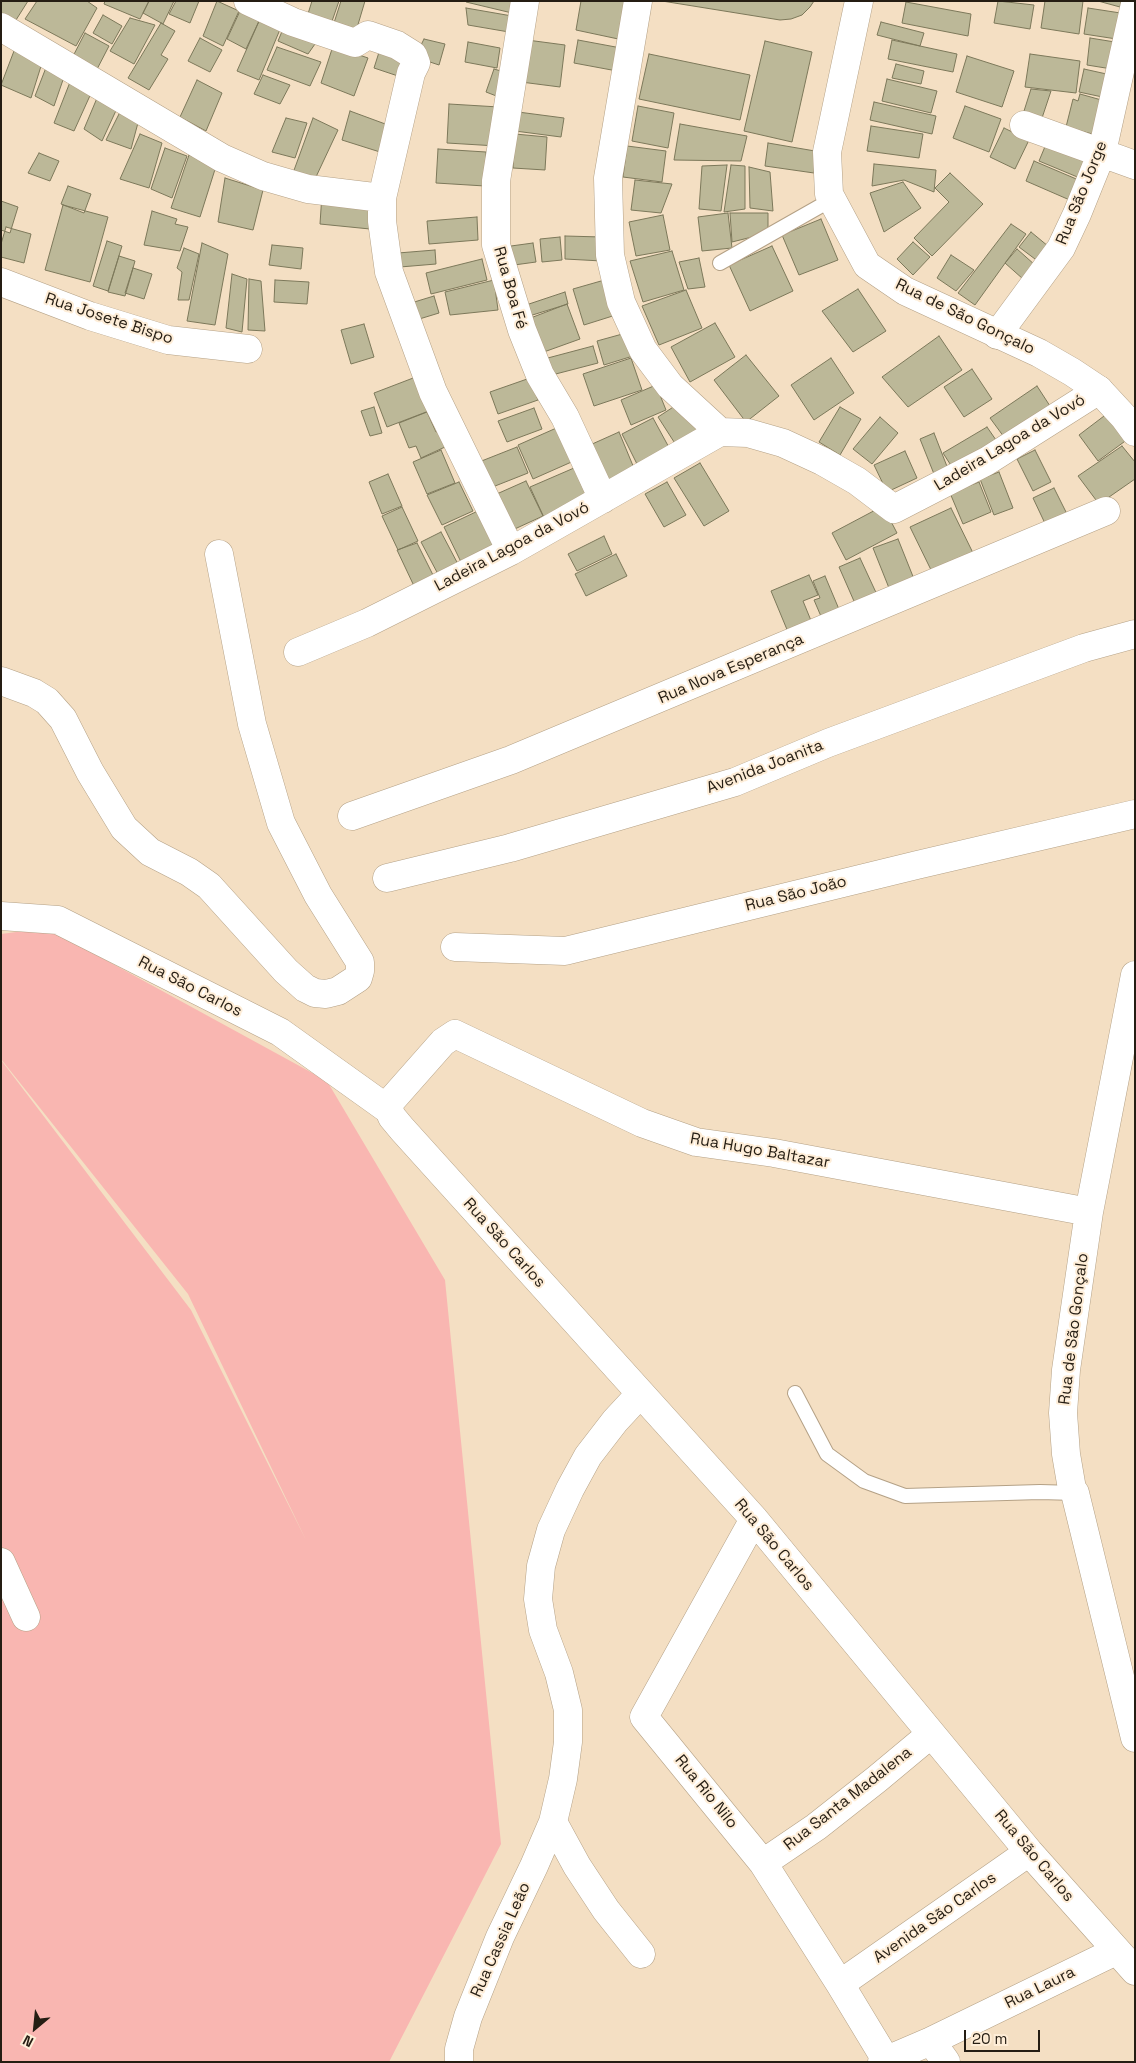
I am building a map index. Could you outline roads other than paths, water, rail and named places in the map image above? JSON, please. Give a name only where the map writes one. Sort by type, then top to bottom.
[{"type":"street","points":[[248,1],[293,22],[354,43],[368,35],[409,52],[416,63],[411,73],[382,198],[382,221],[389,272],[433,392],[511,551]]},
{"type":"street","name":"Rua Boa Fé","points":[[525,1],[496,181],[496,245],[522,330],[540,375],[565,417],[603,499]]},
{"type":"street","points":[[638,1],[608,178],[610,255],[621,302],[643,350],[670,386],[720,432]]},
{"type":"street","name":"Rua de São Gonçalo","points":[[859,1],[827,152],[831,200],[868,265],[905,292],[1039,353],[1099,390],[1135,432]]},
{"type":"street","name":"Rua São Jorge","points":[[997,335],[1061,248],[1102,152],[1126,76],[1135,4]]},
{"type":"street","points":[[1,27],[222,158],[263,176],[308,189],[382,198]]},
{"type":"street","points":[[1024,125],[1135,165]]},
{"type":"street","name":"Rua Josete Bispo","points":[[1,282],[90,316],[168,340],[248,349]]},
{"type":"street","name":"Ladeira Lagoa da Vovó","points":[[298,652],[367,623],[511,551],[720,432],[748,433],[783,443],[822,461],[857,481],[894,508],[987,461],[1099,390]]},
{"type":"street","name":"Rua Nova Esperança","points":[[352,816],[511,760],[1106,511]]},
{"type":"street","points":[[1,681],[34,693],[47,701],[63,719],[90,772],[124,828],[150,852],[189,872],[209,886],[286,971],[310,991],[326,994],[338,991],[358,978],[360,962],[318,895],[281,823],[252,724],[219,554]]},
{"type":"street","name":"Avenida Joanita","points":[[388,878],[510,848],[736,782],[828,743],[1084,648],[1135,634]]},
{"type":"street","name":"Rua São João","points":[[455,947],[565,951],[860,878],[1135,814]]},
{"type":"street","name":"Rua São Carlos","points":[[1,916],[58,920],[280,1032],[396,1120],[754,1519],[1029,1852],[1135,1971]]},
{"type":"street","name":"Rua de São Gonçalo","points":[[1135,975],[1089,1212],[1066,1370],[1063,1413],[1066,1454],[1072,1490],[1075,1493],[1135,1738]]},
{"type":"street","name":"Rua Hugo Baltazar","points":[[396,1120],[390,1102],[443,1042],[455,1034],[642,1122],[696,1142],[774,1153],[1089,1212]]},
{"type":"street","name":"Rua Cassia Leão","points":[[459,2062],[459,2049],[468,2017],[500,1937],[554,1822],[565,1761],[568,1742],[568,1710],[559,1674],[543,1630],[538,1599],[541,1566],[551,1530],[588,1456],[615,1421],[640,1394]]},
{"type":"street","name":"Rua Rio Nilo","points":[[754,1519],[644,1717],[763,1863],[840,1984],[884,2061]]},
{"type":"street","points":[[1,1562],[26,1617]]},
{"type":"street","name":"Rua Santa Madalena","points":[[763,1863],[816,1827],[931,1734]]},
{"type":"street","points":[[554,1822],[577,1866],[606,1910],[641,1954]]},
{"type":"street","name":"Avenida São Carlos","points":[[840,1984],[1029,1852]]},
{"type":"street","name":"Rua Laura","points":[[884,2061],[938,2051],[1116,1951]]},
{"type":"lane","points":[[720,264],[831,200]]},
{"type":"lane","points":[[795,1393],[827,1454],[864,1481],[906,1496],[1040,1492],[1075,1493]]}]
